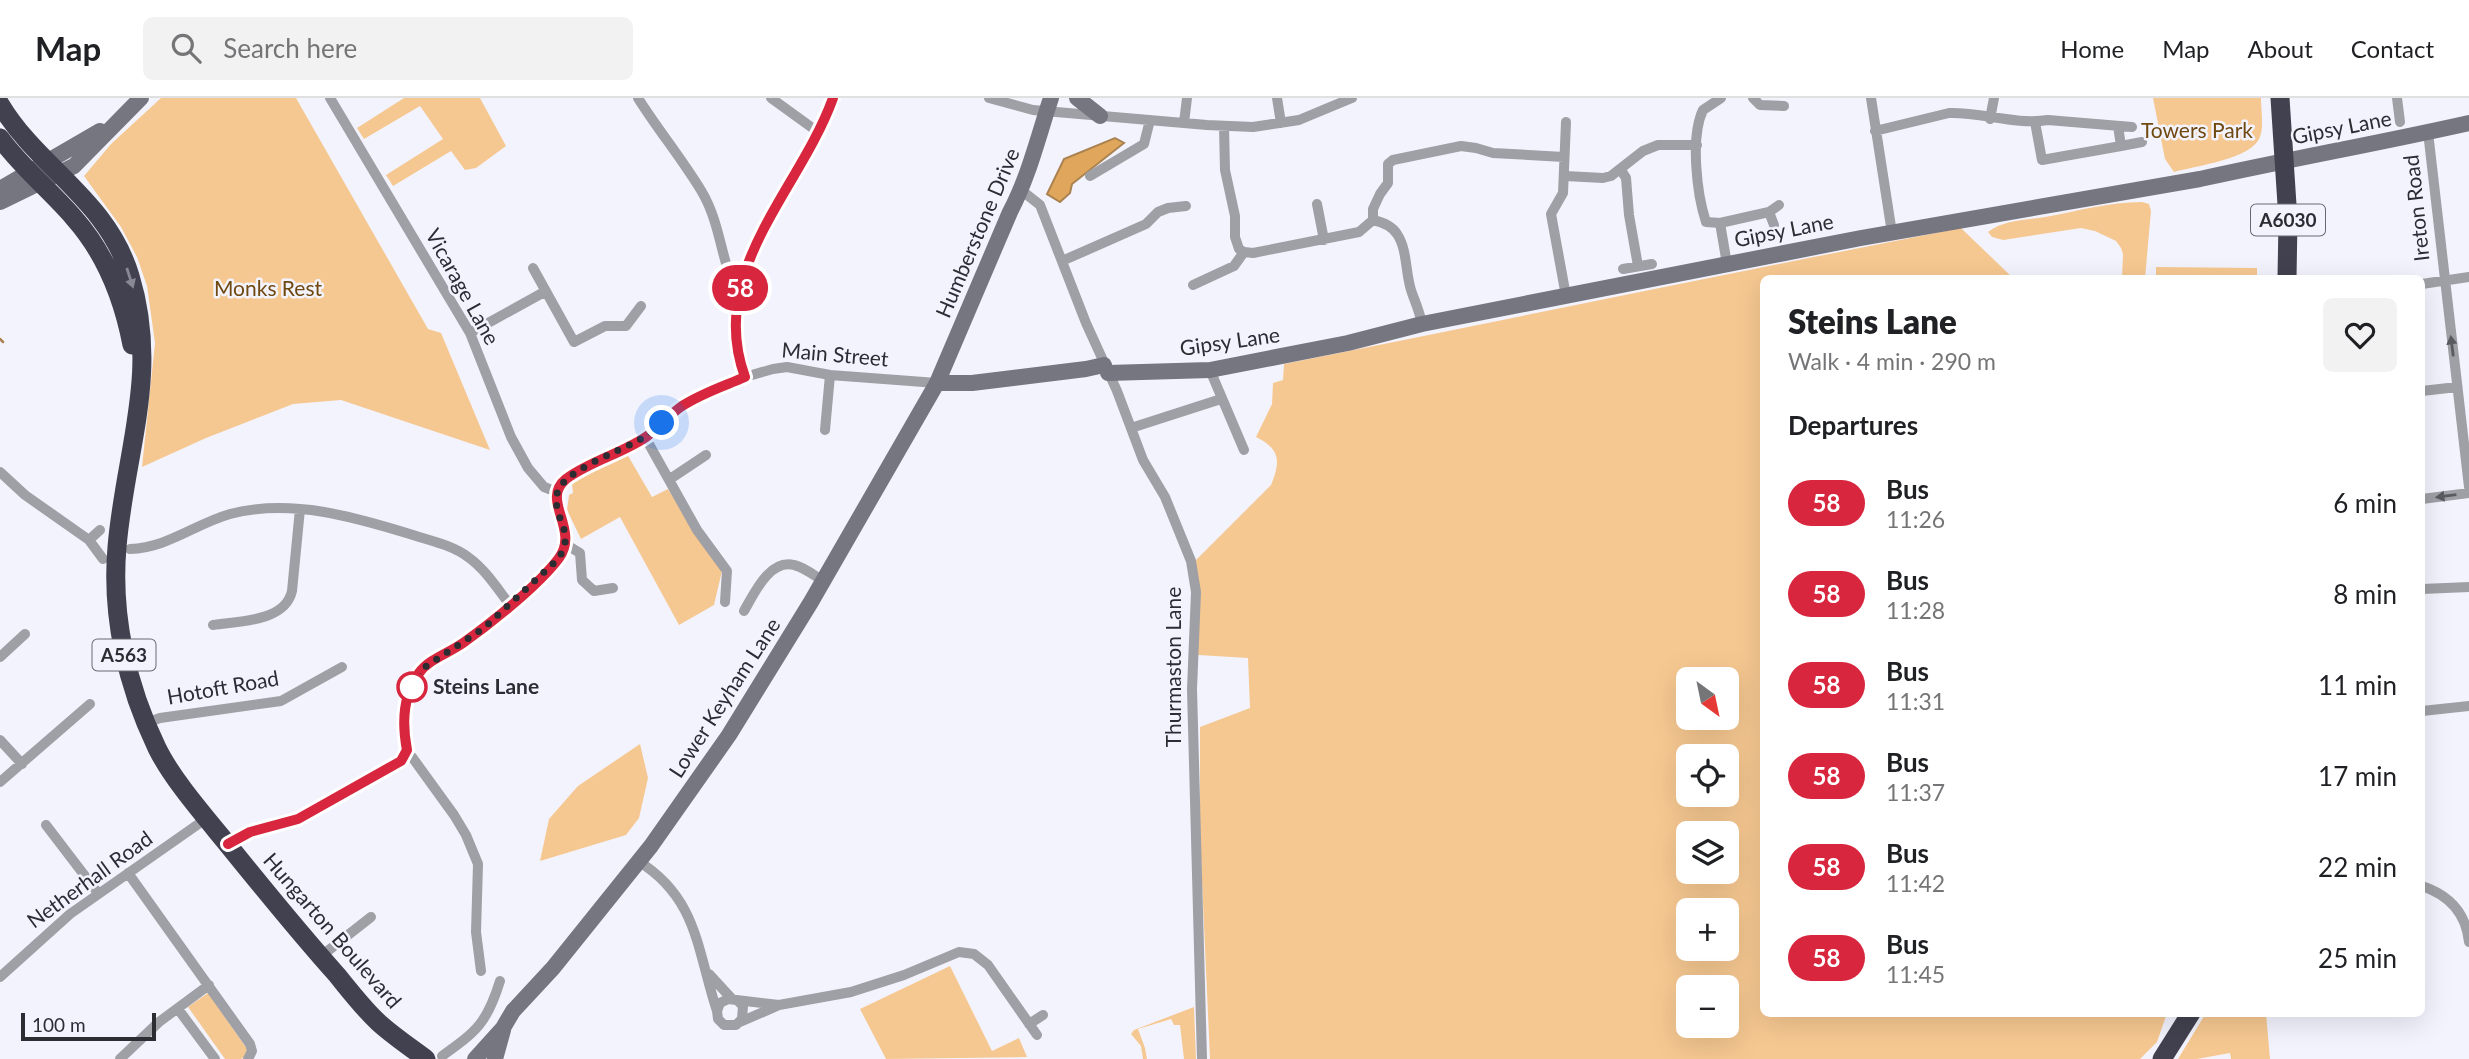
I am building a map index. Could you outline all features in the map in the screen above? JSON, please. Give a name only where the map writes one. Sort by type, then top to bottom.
[{"type":"highway","name":"A6030","points":[[2280,98],[2285,161],[2287,275]]},
{"type":"highway","name":"A563","points":[[0,105],[46,171]]},
{"type":"highway","name":"A563","points":[[0,138],[46,171]]},
{"type":"highway","name":"Hungarton Boulevard","points":[[46,171],[96,247],[124,307],[132,344],[127,471]]},
{"type":"highway","name":"Hungarton Boulevard","points":[[46,171],[97,213],[110,232],[129,273],[138,307],[143,342],[143,370],[139,413],[127,471],[117,548],[116,590],[128,671],[146,723],[158,750],[207,818],[320,957],[378,1022],[434,1057]]},
{"type":"highway","points":[[2162,1059],[2188,1017]]},
{"type":"highway","points":[[378,1022],[407,1059]]},
{"type":"street","points":[[0,189],[46,171],[74,166],[141,98]]},
{"type":"street","name":"Vicarage Lane","points":[[330,98],[470,333],[511,438],[533,475],[544,487],[557,492]]},
{"type":"street","points":[[638,98],[703,193],[719,234],[733,285],[740,287]]},
{"type":"street","points":[[771,98],[818,132]]},
{"type":"street","points":[[745,377],[738,358],[740,287],[757,241],[818,132],[833,98]]},
{"type":"street","points":[[989,98],[1033,110],[1049,104],[1100,116],[1253,127],[1299,120],[1352,98]]},
{"type":"street","points":[[1077,98],[1100,116]]},
{"type":"street","points":[[1184,123],[1187,98]]},
{"type":"street","points":[[1276,98],[1280,123]]},
{"type":"street","points":[[1721,98],[1703,110],[1697,145],[1699,202],[1706,222],[1720,223],[1769,212],[1779,205]]},
{"type":"street","points":[[1753,98],[1760,105],[1784,106]]},
{"type":"street","points":[[1871,98],[1892,233]]},
{"type":"street","points":[[1990,118],[1994,98]]},
{"type":"street","points":[[2397,98],[2400,121]]},
{"type":"street","name":"Humberstone Drive","points":[[937,383],[1021,190],[1049,104]]},
{"type":"street","points":[[1875,131],[1949,113],[2035,122],[2048,120],[2132,127]]},
{"type":"street","points":[[1090,176],[1144,144],[1150,120]]},
{"type":"street","points":[[0,202],[117,121]]},
{"type":"street","points":[[1566,122],[1563,193],[1551,214],[1566,296]]},
{"type":"street","points":[[2035,122],[2042,160],[2142,142]]},
{"type":"street","name":"Gipsy Lane","points":[[937,383],[983,381],[1086,369],[1210,370],[1348,343],[1422,324],[1727,264],[2049,206],[2469,123]]},
{"type":"street","points":[[1224,126],[1225,170],[1235,216],[1236,244],[1244,252],[1253,253],[1359,232],[1373,220],[1373,209],[1388,183],[1388,164],[1393,160],[1461,146],[1493,153],[1564,157]]},
{"type":"street","points":[[2118,126],[2121,146]]},
{"type":"street","name":"Ireton Road","points":[[2428,132],[2469,487]]},
{"type":"street","points":[[1565,176],[1603,178],[1621,170],[1643,151],[1658,145],[1697,145]]},
{"type":"street","points":[[1621,170],[1626,178],[1638,266]]},
{"type":"street","name":"Thurmaston Lane","points":[[1021,190],[1040,205],[1143,460],[1165,496],[1191,561],[1196,593],[1192,689],[1202,1059]]},
{"type":"street","points":[[1317,204],[1324,240]]},
{"type":"street","points":[[1062,261],[1139,227],[1158,212],[1186,206]]},
{"type":"street","points":[[1769,212],[1774,225]]},
{"type":"street","points":[[1373,220],[1384,223],[1396,232],[1422,324]]},
{"type":"street","points":[[1720,223],[1727,264]]},
{"type":"street","points":[[1193,285],[1234,266],[1244,252]]},
{"type":"street","points":[[1623,269],[1652,264]]},
{"type":"street","points":[[533,268],[574,342],[601,327],[626,326],[641,306]]},
{"type":"street","points":[[2425,284],[2469,277]]},
{"type":"street","points":[[470,333],[546,291]]},
{"type":"street","name":"Main Street","points":[[557,492],[566,479],[645,437],[681,407],[713,389],[745,377],[787,367],[830,375],[937,383]]},
{"type":"street","points":[[1210,370],[1244,450]]},
{"type":"street","points":[[825,430],[830,375]]},
{"type":"street","name":"Lower Keyham Lane","points":[[475,1059],[503,1028],[513,1011],[553,968],[673,818],[729,734],[823,581],[937,383]]},
{"type":"street","points":[[2425,391],[2457,387]]},
{"type":"street","points":[[1131,428],[1221,399]]},
{"type":"street","points":[[645,437],[697,530],[727,571],[725,602]]},
{"type":"street","points":[[670,479],[706,455]]},
{"type":"street","points":[[0,472],[25,495],[89,540],[103,559]]},
{"type":"street","points":[[228,844],[250,832],[298,819],[395,766],[406,755],[403,731],[405,708],[419,673],[430,662],[484,628],[547,572],[561,555],[565,544],[565,530],[556,502],[557,492]]},
{"type":"street","points":[[2425,499],[2469,493]]},
{"type":"street","points":[[130,549],[158,545],[201,524],[232,514],[267,509],[300,509],[378,524],[456,550],[477,564],[510,605]]},
{"type":"street","points":[[213,625],[276,612],[288,604],[292,591],[300,509]]},
{"type":"street","points":[[89,540],[100,530]]},
{"type":"street","points":[[565,544],[580,553],[582,580],[594,591],[613,588]]},
{"type":"street","points":[[744,611],[762,582],[778,568],[795,565],[823,581]]},
{"type":"street","points":[[2425,589],[2469,587]]},
{"type":"street","points":[[0,657],[25,634]]},
{"type":"street","name":"Hotoft Road","points":[[146,723],[160,718],[281,701],[342,667]]},
{"type":"street","points":[[0,782],[90,704]]},
{"type":"street","points":[[2425,711],[2469,706]]},
{"type":"street","points":[[0,740],[22,764]]},
{"type":"street","points":[[406,755],[412,757],[466,835],[478,864],[476,932],[481,971]]},
{"type":"street","name":"Netherhall Road","points":[[0,977],[39,940],[98,893],[207,818]]},
{"type":"street","points":[[46,825],[98,893]]},
{"type":"street","points":[[638,861],[660,876],[682,906],[698,940],[718,1019],[724,1025],[732,1026],[779,1005],[869,987],[955,952],[967,952],[988,965],[1037,1035]]},
{"type":"street","points":[[128,873],[250,1044],[252,1051],[248,1059]]},
{"type":"street","points":[[2425,887],[2443,894],[2455,906],[2463,918],[2469,942]]},
{"type":"street","points":[[477,898],[490,898]]},
{"type":"street","points":[[320,957],[371,917]]},
{"type":"street","points":[[479,958],[492,956]]},
{"type":"street","points":[[707,971],[744,1011],[739,1023]]},
{"type":"street","points":[[434,1057],[477,1029],[485,1019],[500,981]]},
{"type":"street","points":[[120,1059],[208,985]]},
{"type":"street","points":[[494,999],[513,1011]]},
{"type":"street","points":[[717,1011],[724,1000],[779,1005]]},
{"type":"street","points":[[178,1009],[215,1059]]},
{"type":"street","points":[[1029,1024],[1042,1015]]},
{"type":"street","name":"Lower Keyham Lane","points":[[495,1059],[503,1028]]},
{"type":"green space","name":"Monks Rest","points":[[161,98],[296,98],[428,329],[441,333],[490,450],[341,400],[293,404],[206,438],[142,467],[155,343],[147,286],[137,257],[121,227],[84,176],[111,144]]},
{"type":"green space","points":[[404,98],[480,98],[506,146],[476,168],[465,170],[451,151],[393,186],[386,175],[443,139],[420,106],[364,139],[357,128]]},
{"type":"green space","name":"Towers Park","points":[[2153,98],[2261,98],[2260,137],[2255,145],[2235,156],[2174,172],[2165,159]]},
{"type":"green space","points":[[2130,202],[2149,204],[2151,211],[2145,275],[2122,275],[2121,248],[2116,241],[2095,231],[2081,228],[2003,240],[1992,237],[1988,232],[2015,221]]},
{"type":"green space","points":[[1961,228],[2010,275],[1760,275],[1760,1017],[2166,1017],[2157,1042],[2140,1059],[1210,1059],[1200,836],[1200,727],[1250,708],[1248,658],[1198,655],[1196,560],[1271,485],[1276,469],[1276,456],[1270,446],[1256,437],[1272,404],[1273,383],[1283,380],[1284,364]]},
{"type":"green space","points":[[2156,267],[2257,268],[2257,275],[2156,275]]},
{"type":"green space","points":[[627,454],[652,497],[668,489],[722,571],[714,605],[679,625],[620,517],[581,539],[567,510],[569,495],[573,493],[572,484],[581,475]]},
{"type":"green space","points":[[640,744],[648,778],[639,818],[626,835],[540,861],[549,819],[578,786]]},
{"type":"green space","points":[[950,966],[992,1051],[1019,1038],[1027,1057],[886,1059],[860,1009]]},
{"type":"green space","points":[[208,993],[250,1053],[241,1059],[225,1059],[188,1007]]},
{"type":"green space","points":[[1194,1007],[1196,1059],[1184,1059],[1180,1025],[1174,1025],[1171,1019],[1138,1029],[1147,1059],[1143,1059],[1141,1046],[1131,1034],[1134,1030]]},
{"type":"green space","points":[[2204,1017],[2266,1017],[2270,1059],[2231,1059],[2230,1053],[2197,1059],[2178,1059]]},
{"type":"shaded area","points":[[1115,138],[1124,143],[1072,184],[1070,193],[1060,202],[1047,194],[1064,159]]},
{"type":"waterway","points":[[0,339],[3,342]]},
{"type":"bus line","name":"58","points":[[228,844],[250,832],[298,819],[401,761],[407,750],[403,731],[405,708],[419,673],[430,662],[484,628],[547,572],[561,555],[566,538],[556,497],[562,483],[584,468],[645,437],[681,407],[713,389],[745,377],[738,358],[737,321],[740,287],[747,263],[818,132],[833,98]]},
{"type":"place","name":"Steins Lane","points":[[412,687]]},
{"type":"route","points":[[412,687],[419,673],[430,662],[484,628],[557,560],[566,538],[556,502],[562,483],[584,468],[645,437],[662,423]]}]
